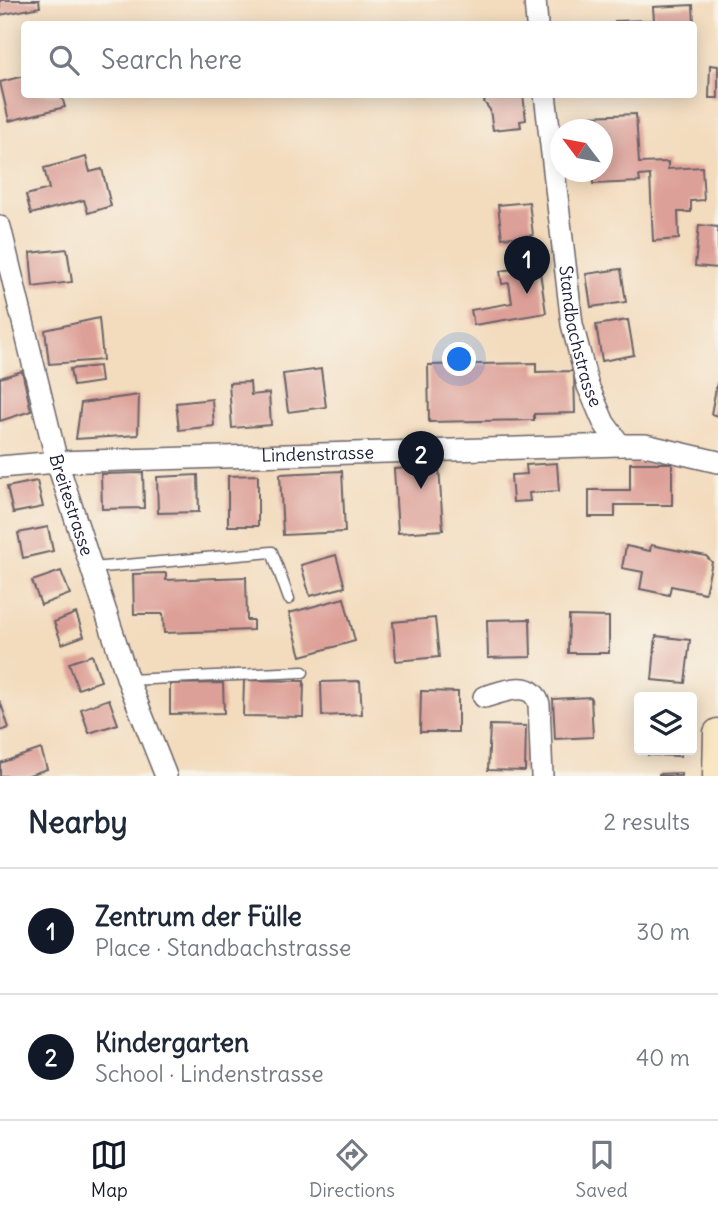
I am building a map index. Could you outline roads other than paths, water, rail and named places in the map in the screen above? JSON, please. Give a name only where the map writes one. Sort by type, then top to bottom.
[{"type":"main road","points":[[717,776],[718,733]]},
{"type":"street","points":[[535,0],[537,21]]},
{"type":"street","name":"Standbachstrasse","points":[[545,98],[572,324],[588,386],[604,423],[620,444]]},
{"type":"street","name":"Breitestrasse","points":[[0,227],[57,462],[128,680],[166,776]]},
{"type":"street","name":"Lindenstrasse","points":[[0,467],[57,462],[620,444],[645,445],[718,462]]},
{"type":"street","points":[[484,697],[525,688],[537,696],[540,704],[542,776]]},
{"type":"lane","points":[[92,568],[272,552],[289,598]]},
{"type":"lane","points":[[128,680],[303,672]]},
{"type":"place","name":"Zentrum der Fülle","points":[[527,294]]},
{"type":"place","name":"Kindergarten","points":[[421,489]]}]
